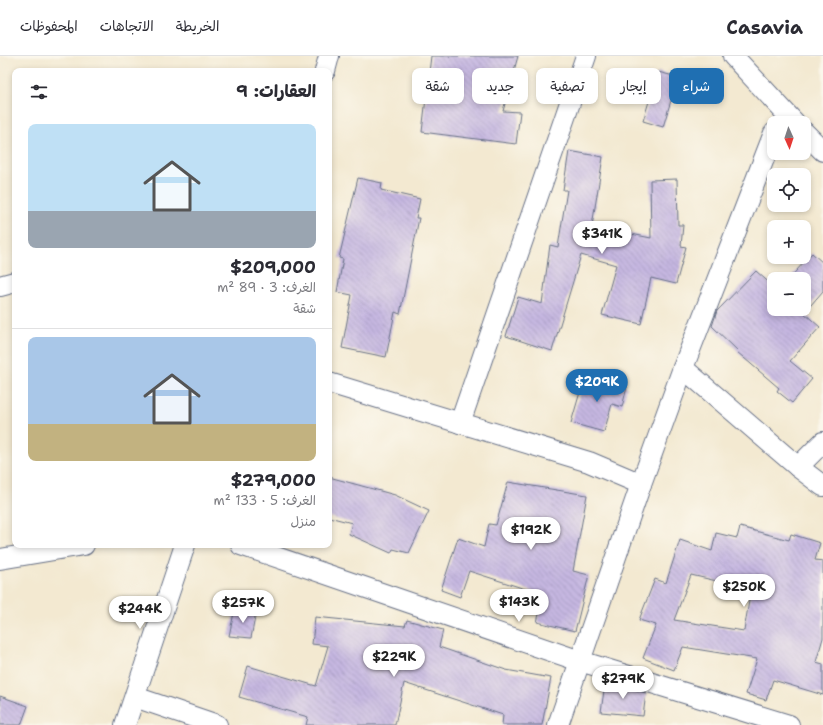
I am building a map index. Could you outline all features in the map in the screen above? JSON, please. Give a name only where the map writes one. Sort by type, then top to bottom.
[{"type":"street","points":[[326,68],[328,56]]},
{"type":"street","points":[[460,423],[586,56]]},
{"type":"street","points":[[733,56],[783,116]]},
{"type":"street","points":[[811,139],[823,151]]},
{"type":"street","points":[[558,725],[683,368],[767,151]]},
{"type":"street","points":[[0,286],[12,283]]},
{"type":"street","points":[[683,368],[798,467],[823,486]]},
{"type":"street","points":[[332,384],[589,462],[642,484]]},
{"type":"street","points":[[798,467],[823,442]]},
{"type":"street","points":[[0,558],[65,548]]},
{"type":"street","points":[[125,725],[184,548]]},
{"type":"street","points":[[250,548],[580,661],[786,725]]},
{"type":"street","points":[[135,697],[217,725]]},
{"type":"building","points":[[431,56],[518,56],[515,68],[472,68],[472,104],[505,104],[503,111],[520,112],[516,144],[422,132],[425,104],[464,104],[464,68],[430,68]]},
{"type":"building","points":[[661,73],[669,75],[670,104],[663,127],[643,121],[648,104],[661,104]]},
{"type":"building","points":[[569,151],[603,157],[592,226],[651,238],[650,180],[677,179],[678,225],[683,225],[681,246],[686,247],[676,284],[651,278],[641,324],[602,315],[616,265],[581,255],[552,351],[506,336],[518,297],[542,304],[550,245],[558,247],[567,190],[563,190]]},
{"type":"building","points":[[358,178],[382,183],[381,190],[420,199],[416,218],[419,218],[400,314],[395,312],[386,357],[342,348],[352,295],[337,292],[343,259],[339,258]]},
{"type":"building","points":[[812,253],[823,263],[823,291],[811,305],[811,272],[795,272],[802,264],[811,264]]},
{"type":"building","points":[[756,271],[767,281],[767,316],[807,316],[820,327],[790,361],[812,379],[792,403],[777,391],[779,388],[737,352],[738,351],[712,326],[717,311]]},
{"type":"building","points":[[585,375],[627,387],[622,407],[612,404],[604,432],[571,423]]},
{"type":"building","points":[[332,478],[395,495],[429,511],[409,553],[393,549],[391,553],[349,534],[352,523],[332,518]]},
{"type":"building","points":[[508,482],[587,495],[573,571],[589,575],[575,631],[537,622],[544,595],[469,571],[460,597],[441,590],[458,538],[484,547],[489,524],[496,525]]},
{"type":"building","points":[[740,527],[789,540],[791,534],[820,543],[815,560],[823,561],[823,638],[816,662],[823,664],[823,695],[773,680],[766,700],[746,694],[757,659],[683,647],[674,670],[643,658],[656,625],[639,620],[655,579],[666,583],[680,540],[712,551],[716,533],[737,538]],"holes":[[[691,575],[751,589],[744,631],[674,620]]]},
{"type":"building","points":[[235,608],[256,612],[251,638],[229,636]]},
{"type":"building","points":[[315,617],[405,626],[407,620],[443,630],[439,647],[506,670],[551,678],[542,725],[502,725],[503,715],[404,683],[395,725],[306,725],[308,717],[239,697],[248,666],[316,686],[328,646],[312,644]]},
{"type":"building","points":[[605,683],[616,684],[646,693],[643,716],[601,712]]},
{"type":"building","points":[[0,696],[28,706],[21,725],[0,725]]}]
